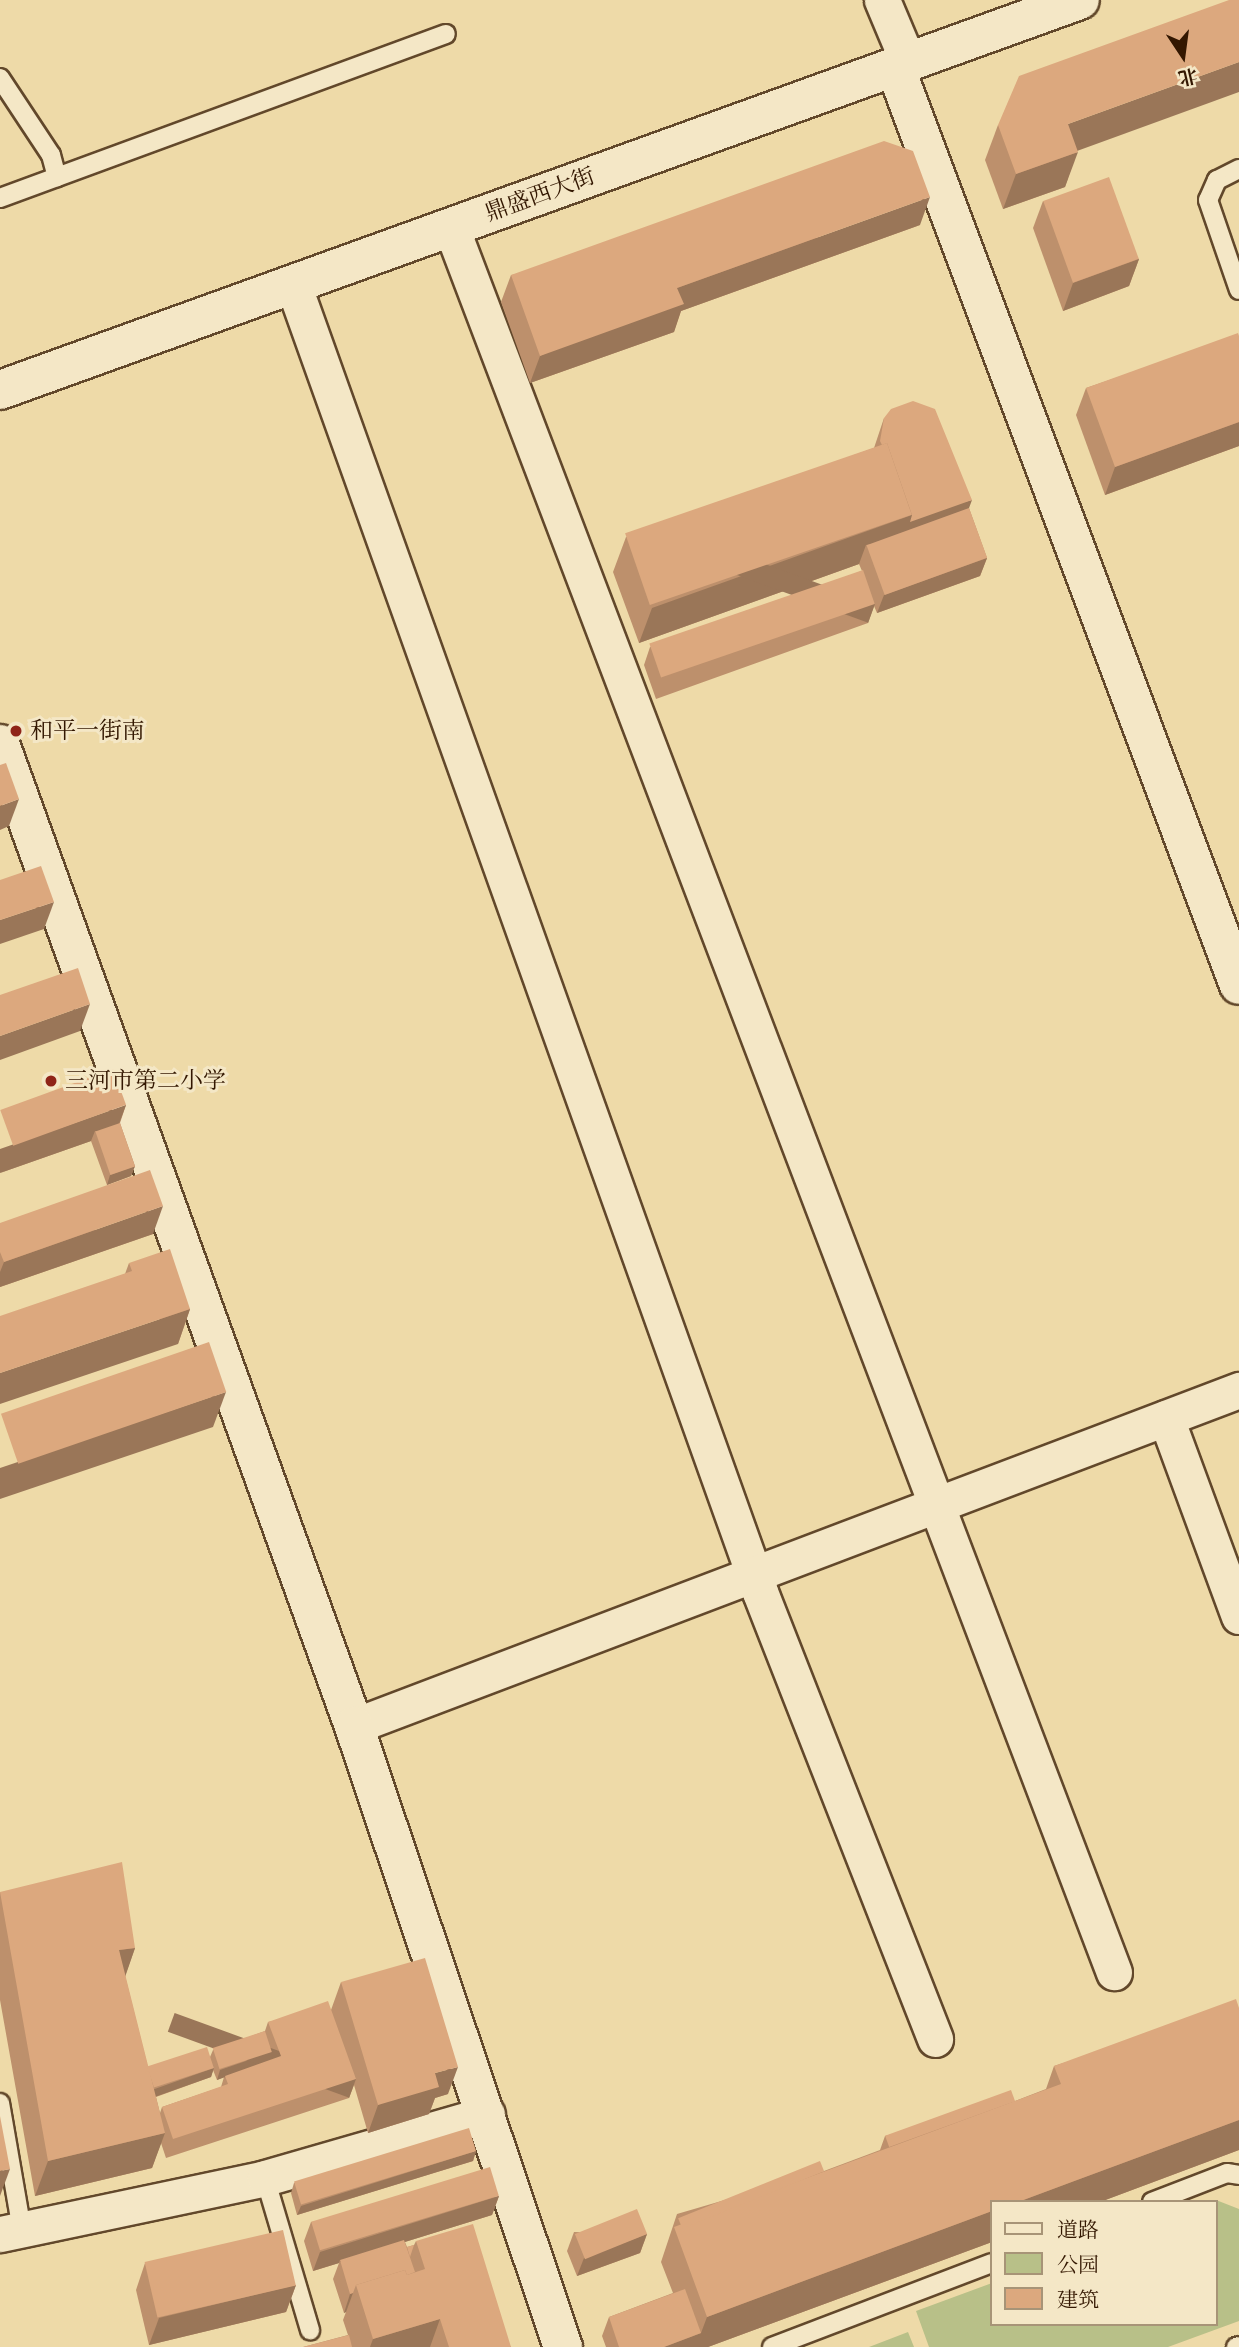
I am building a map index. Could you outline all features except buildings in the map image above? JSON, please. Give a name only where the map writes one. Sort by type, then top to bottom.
[{"type":"street","points":[[882,0],[902,64],[1239,985]]},
{"type":"street","name":"鼎盛西大街","points":[[0,390],[1080,0]]},
{"type":"street","points":[[451,227],[1114,1972]]},
{"type":"street","points":[[293,284],[754,1575],[935,2039]]},
{"type":"street","points":[[0,744],[354,1726],[487,2114],[562,2347]]},
{"type":"street","points":[[354,1726],[1239,1390]]},
{"type":"street","points":[[1166,1418],[1239,1616]]},
{"type":"street","points":[[11,2232],[265,2178],[487,2114]]},
{"type":"lane","points":[[0,198],[446,34]]},
{"type":"lane","points":[[0,78],[51,155],[57,177]]},
{"type":"lane","points":[[1239,169],[1217,180],[1208,200],[1239,290]]},
{"type":"lane","points":[[0,2103],[11,2232]]},
{"type":"lane","points":[[1157,2200],[1227,2173],[1239,2175]]},
{"type":"lane","points":[[265,2178],[310,2330]]},
{"type":"lane","points":[[772,2347],[990,2264]]},
{"type":"green space","points":[[1218,2201],[1239,2209],[1239,2321],[1168,2347],[929,2347],[916,2311],[990,2284],[990,2326],[1218,2326]]},
{"type":"green space","points":[[908,2332],[914,2347],[869,2347]]},
{"type":"place","name":"和平一街南","points":[[16,731]]},
{"type":"place","name":"三河市第二小学","points":[[51,1081]]}]
